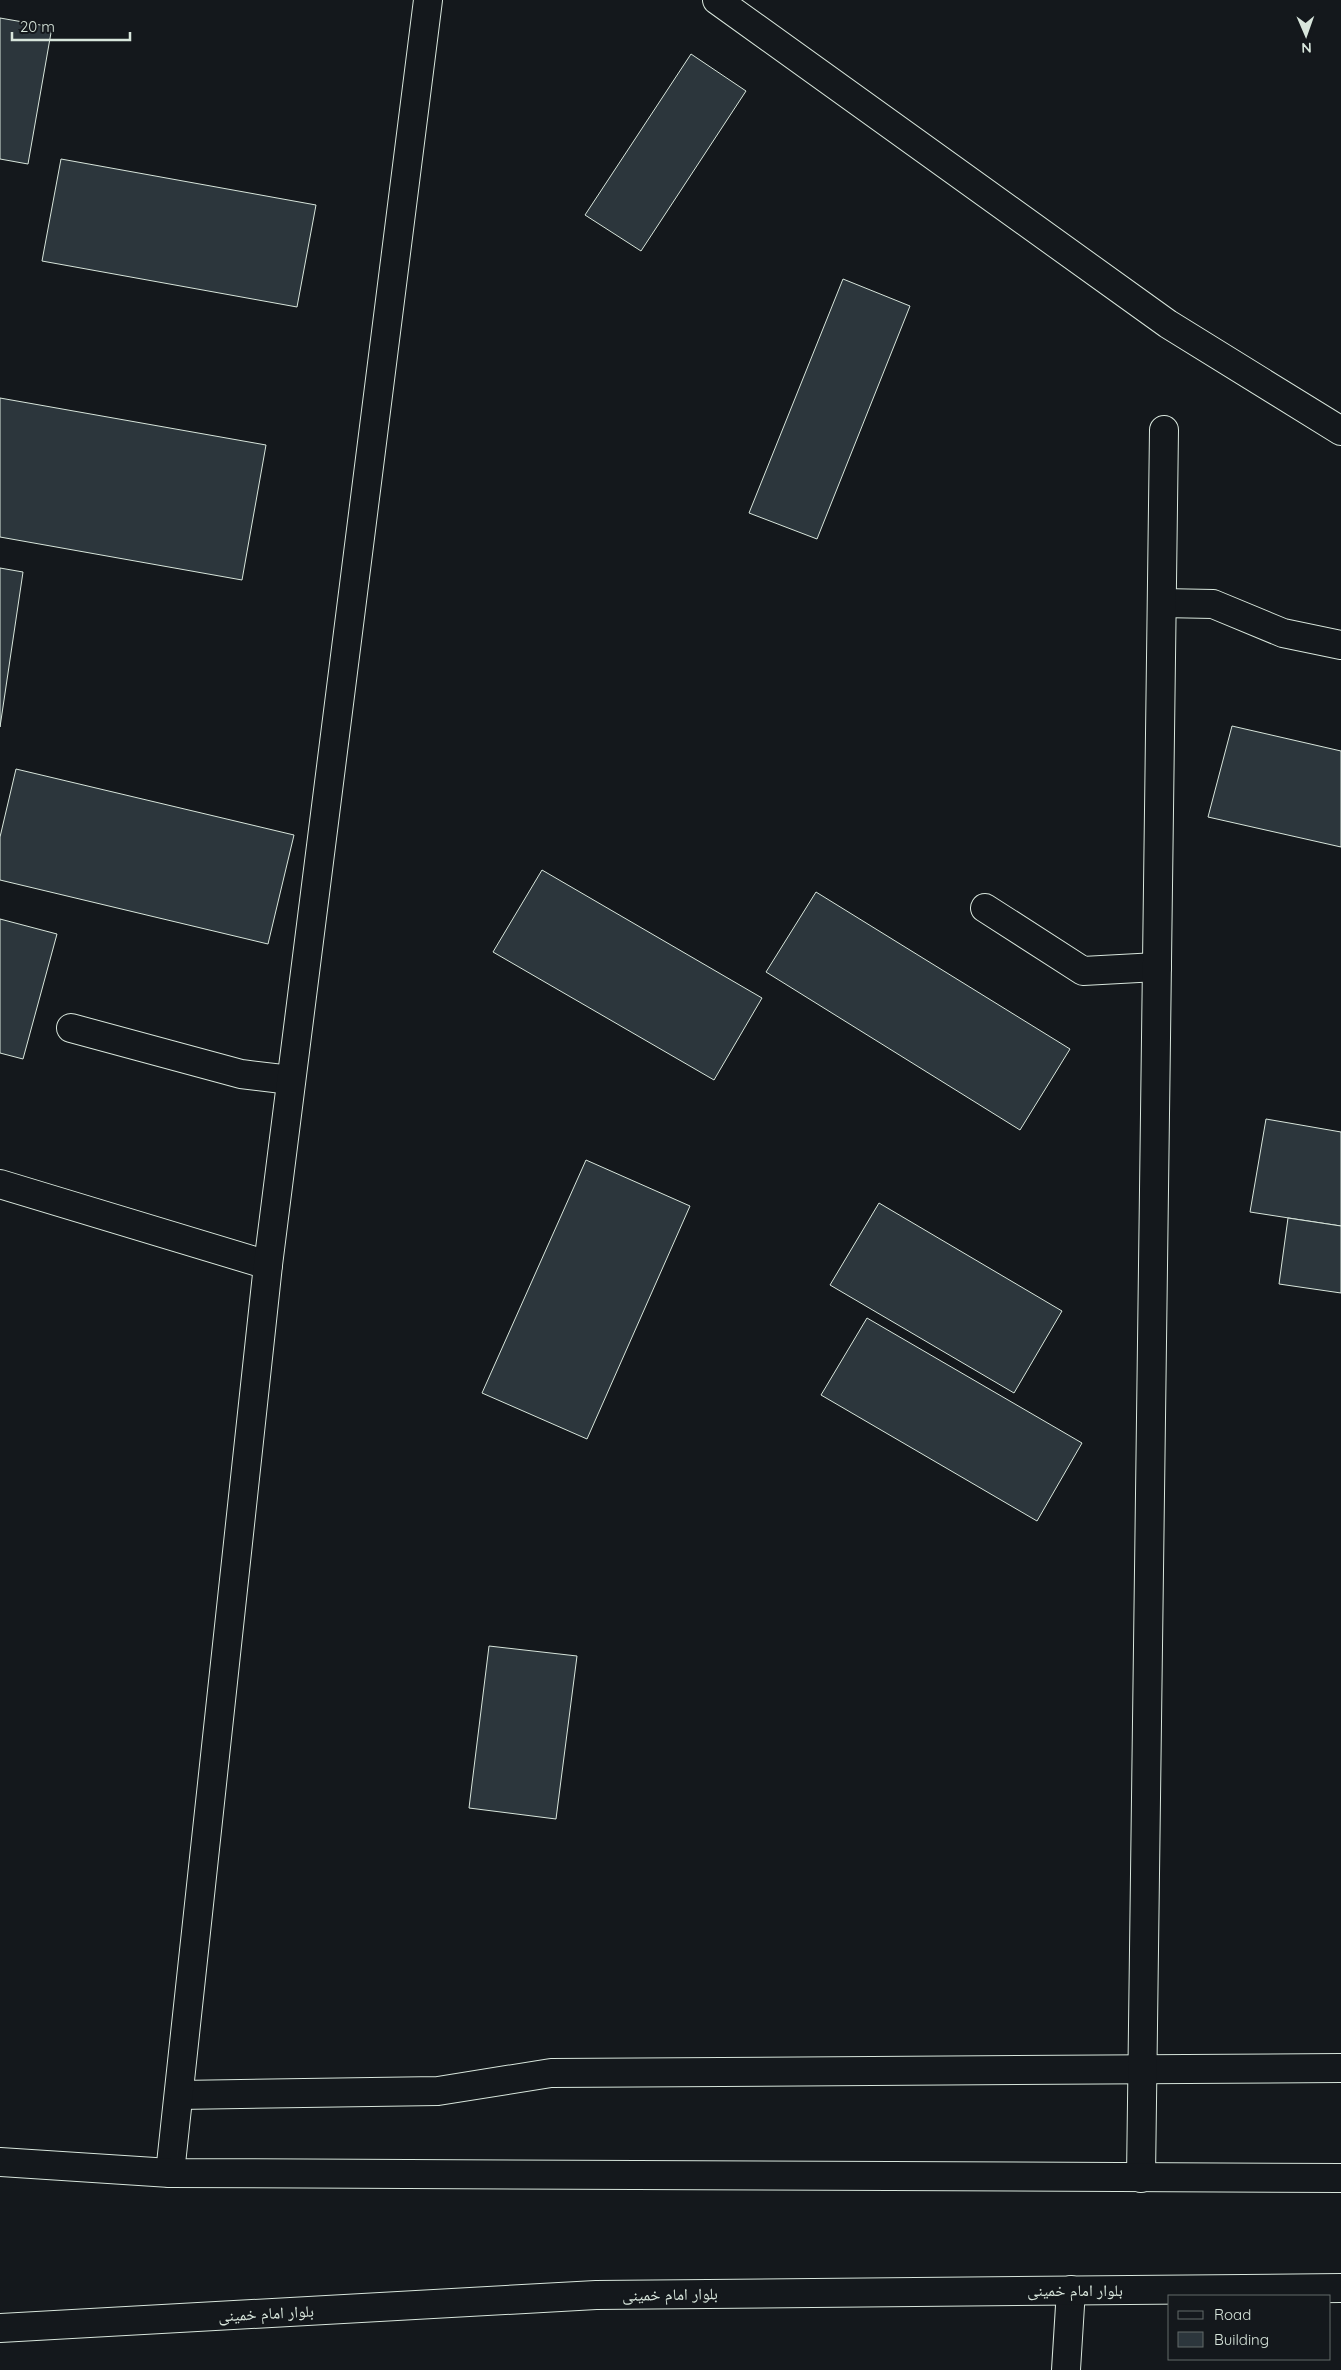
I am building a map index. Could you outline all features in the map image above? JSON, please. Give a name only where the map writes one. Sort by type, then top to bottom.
[{"type":"main road","points":[[170,2173],[268,1265],[428,0]]},
{"type":"main road","points":[[717,0],[1168,324],[1341,431]]},
{"type":"main road","points":[[1141,2178],[1164,430]]},
{"type":"main road","points":[[1162,603],[1213,604],[1283,633],[1341,645]]},
{"type":"main road","points":[[985,908],[1082,971],[1157,967]]},
{"type":"main road","points":[[71,1028],[241,1074],[291,1080]]},
{"type":"main road","points":[[0,1184],[268,1265]]},
{"type":"main road","points":[[178,2095],[438,2091],[551,2072],[1341,2068]]},
{"type":"main road","points":[[0,2162],[170,2173],[1341,2178]]},
{"type":"main road","name":"بلوار امام خمینی","points":[[0,2328],[596,2295],[1341,2288]]},
{"type":"main road","points":[[1066,2370],[1071,2290]]},
{"type":"building","points":[[0,18],[52,27],[28,164],[0,159]]},
{"type":"building","points":[[691,54],[746,91],[641,251],[585,215]]},
{"type":"building","points":[[61,159],[316,205],[297,307],[42,261]]},
{"type":"building","points":[[843,279],[910,306],[817,539],[749,513]]},
{"type":"building","points":[[0,398],[266,445],[242,580],[0,537]]},
{"type":"building","points":[[0,568],[23,572],[0,727]]},
{"type":"building","points":[[1232,726],[1341,751],[1341,847],[1208,817]]},
{"type":"building","points":[[16,769],[294,835],[268,944],[0,880],[0,837]]},
{"type":"building","points":[[542,870],[762,998],[714,1080],[493,952]]},
{"type":"building","points":[[816,892],[1070,1049],[1020,1130],[766,972]]},
{"type":"building","points":[[0,919],[57,934],[23,1059],[0,1053]]},
{"type":"building","points":[[1266,1119],[1341,1132],[1341,1226],[1250,1212]]},
{"type":"building","points":[[586,1160],[690,1206],[587,1439],[482,1393]]},
{"type":"building","points":[[879,1203],[1062,1311],[1014,1393],[830,1285]]},
{"type":"building","points":[[1288,1218],[1341,1226],[1341,1293],[1279,1284]]},
{"type":"building","points":[[867,1318],[1082,1443],[1037,1521],[821,1395]]},
{"type":"building","points":[[489,1646],[577,1656],[556,1819],[469,1808]]}]
